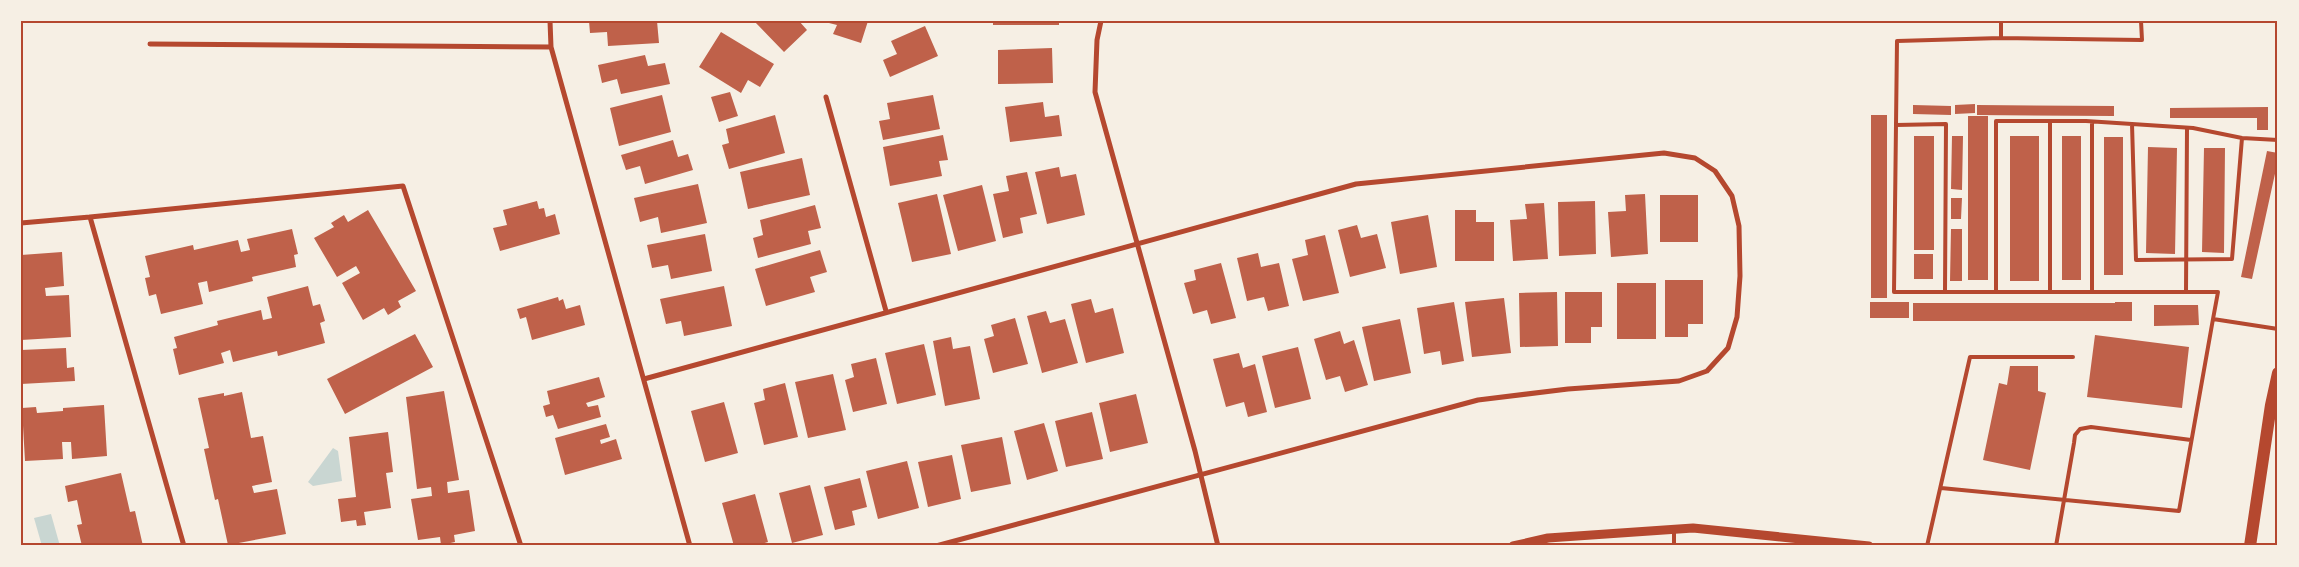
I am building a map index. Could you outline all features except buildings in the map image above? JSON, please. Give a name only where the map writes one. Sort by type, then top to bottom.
[{"type":"main road","points":[[2250,546],[2271,405],[2278,373]]},
{"type":"street","points":[[550,21],[551,47],[690,546]]},
{"type":"street","points":[[1101,21],[1097,40],[1095,92],[1201,474],[1218,546]]},
{"type":"street","points":[[150,44],[551,47]]},
{"type":"street","points":[[826,97],[886,311]]},
{"type":"street","points":[[644,379],[886,311],[1356,184],[1664,153],[1695,158],[1715,171],[1732,196],[1739,226],[1740,276],[1738,317],[1728,348],[1707,371],[1679,382],[1568,389],[1478,400],[936,546]]},
{"type":"street","points":[[21,223],[403,186],[521,546]]},
{"type":"street","points":[[90,217],[184,546]]},
{"type":"street","points":[[1513,546],[1548,538],[1693,528],[1800,542],[1869,546]]},
{"type":"lane","points":[[2001,21],[2001,38]]},
{"type":"lane","points":[[1941,488],[2179,511],[2218,292],[1894,292],[1896,41],[2001,38],[2142,40],[2141,21]]},
{"type":"lane","points":[[1996,292],[1996,121],[2132,124],[2187,128],[2242,138],[2278,140]]},
{"type":"lane","points":[[2050,121],[2050,292]]},
{"type":"lane","points":[[2092,122],[2092,292]]},
{"type":"lane","points":[[1896,125],[1946,124],[1945,292]]},
{"type":"lane","points":[[2132,124],[2136,260],[2232,259],[2242,138]]},
{"type":"lane","points":[[2186,292],[2187,128]]},
{"type":"lane","points":[[2213,319],[2278,329]]},
{"type":"lane","points":[[1926,546],[1970,357],[2073,357]]},
{"type":"lane","points":[[2056,546],[2075,435],[2080,429],[2091,427],[2191,440]]},
{"type":"lane","points":[[1674,529],[1674,546]]},
{"type":"shaded area","points":[[333,448],[338,451],[342,481],[313,486],[308,482]]},
{"type":"shaded area","points":[[51,514],[60,546],[42,546],[34,518]]}]
